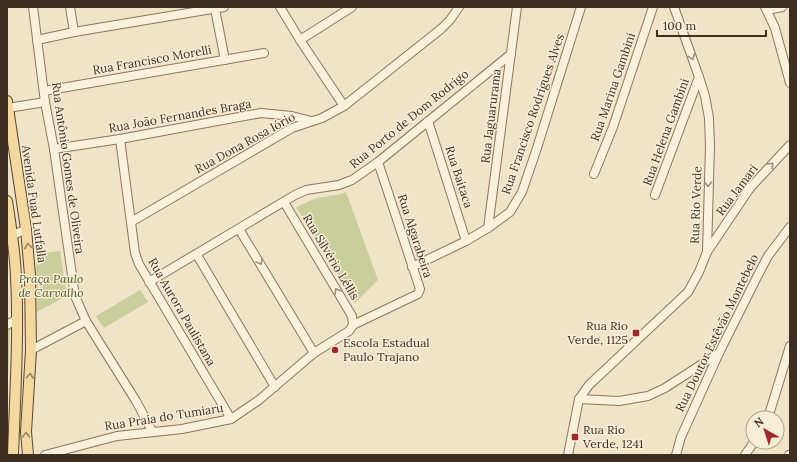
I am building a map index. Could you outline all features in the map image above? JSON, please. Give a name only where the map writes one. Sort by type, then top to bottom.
[{"type":"main road","name":"Avenida Fuad Lutfalla","points":[[7,104],[26,229],[30,275],[31,350],[26,432],[28,455]]},
{"type":"main road","points":[[7,201],[16,276],[17,319],[13,455]]},
{"type":"street","name":"Rua Antônio Gomes de Oliveira","points":[[33,7],[45,102],[54,149],[75,296],[86,321],[136,401],[152,432]]},
{"type":"street","points":[[70,7],[74,32]]},
{"type":"street","points":[[38,40],[74,32],[224,7]]},
{"type":"street","points":[[280,7],[344,106]]},
{"type":"street","points":[[300,40],[352,7]]},
{"type":"street","name":"Rua Dona Rosa Iório","points":[[131,222],[280,135],[311,121],[322,118],[344,106],[441,29],[450,20],[459,7]]},
{"type":"street","name":"Rua Jaguarurama","points":[[488,228],[517,7]]},
{"type":"street","name":"Rua Francisco Rodrigues Alves","points":[[412,268],[466,241],[488,228],[510,212],[522,192],[582,7]]},
{"type":"street","name":"Rua Marina Gambini","points":[[594,174],[613,127],[653,7]]},
{"type":"street","name":"Rua Rio Verde","points":[[568,455],[579,399],[590,385],[688,292],[699,272],[707,252],[710,146],[709,118],[705,96],[674,7]]},
{"type":"street","points":[[782,7],[766,9],[775,28],[790,83]]},
{"type":"street","points":[[215,9],[225,60]]},
{"type":"street","name":"Rua Francisco Morelli","points":[[44,91],[264,53]]},
{"type":"street","name":"Rua Porto de Dom Rodrigo","points":[[149,282],[197,255],[295,195],[306,190],[352,180],[378,162],[511,54]]},
{"type":"street","name":"Rua Helena Gambini","points":[[655,195],[699,77]]},
{"type":"street","points":[[7,104],[45,102]]},
{"type":"street","name":"Rua João Fernandes Braga","points":[[54,149],[120,139],[261,113],[292,116],[311,121]]},
{"type":"street","name":"Rua Baitaca","points":[[428,121],[466,241]]},
{"type":"street","name":"Rua Aurora Paulistana","points":[[120,139],[135,253],[139,264],[231,419]]},
{"type":"street","name":"Rua Jamari","points":[[707,252],[750,188],[790,145]]},
{"type":"street","name":"Rua Algarabeira","points":[[353,325],[418,294],[420,289],[378,162]]},
{"type":"street","name":"Rua Silvério Léllis","points":[[284,202],[352,316],[353,325]]},
{"type":"street","points":[[707,213],[711,223],[716,229],[724,226]]},
{"type":"street","name":"Rua Doutor Estêvão Montebelo","points":[[676,455],[681,437],[719,353],[768,256],[790,227]]},
{"type":"street","points":[[10,236],[26,229]]},
{"type":"street","points":[[240,229],[314,353]]},
{"type":"street","points":[[197,255],[275,387]]},
{"type":"street","points":[[7,325],[17,319]]},
{"type":"street","points":[[31,350],[86,321]]},
{"type":"street","name":"Rua Praia do Tumiaru","points":[[45,455],[117,436],[182,429],[231,419],[253,405],[314,353],[346,333],[353,325]]},
{"type":"street","points":[[771,410],[790,346]]},
{"type":"street","points":[[579,399],[619,401],[648,396],[665,388],[719,353]]},
{"type":"street","points":[[785,364],[790,373]]},
{"type":"green space","points":[[346,192],[378,280],[355,303],[296,207],[317,198]]},
{"type":"green space","name":"Praça Paulo de Carvalho","points":[[60,251],[67,296],[37,312],[36,254]]},
{"type":"green space","points":[[140,290],[148,302],[104,328],[96,316]]},
{"type":"green space","points":[[10,327],[7,409],[7,329]]},
{"type":"place","name":"Rua Rio Verde, 1125","points":[[636,333]]},
{"type":"place","name":"Escola Estadual Paulo Trajano","points":[[335,350]]},
{"type":"place","name":"Rua Rio Verde, 1241","points":[[575,437]]}]
